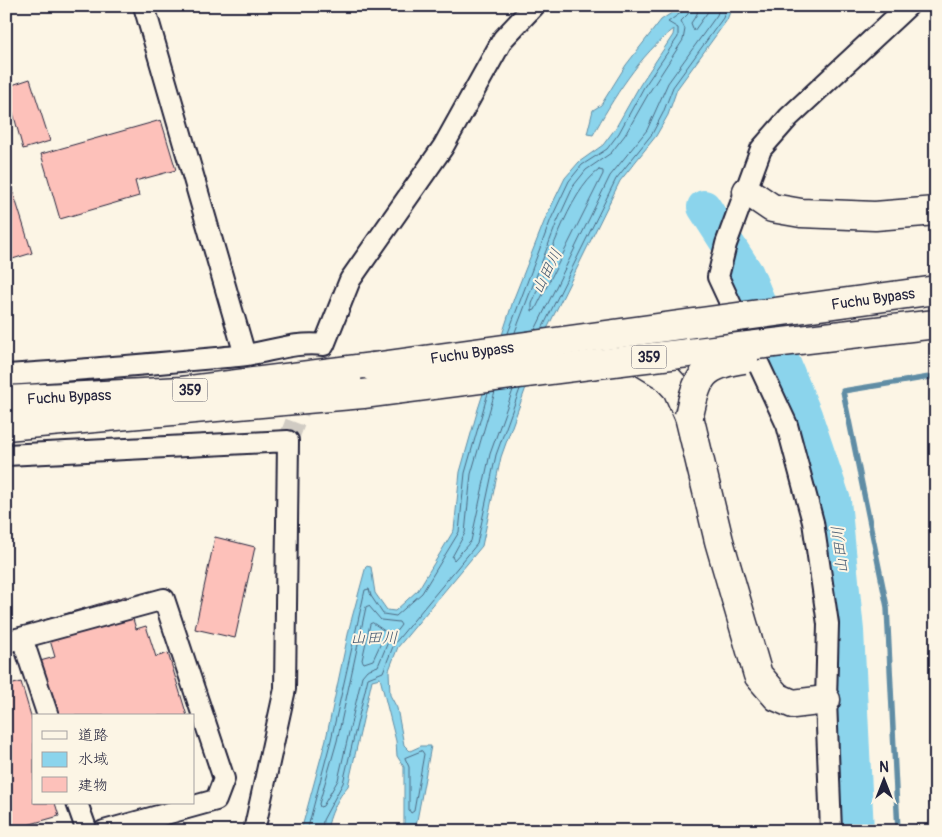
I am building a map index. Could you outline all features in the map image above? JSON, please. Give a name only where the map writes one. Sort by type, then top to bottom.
[{"type":"highway","points":[[742,201],[801,213],[875,216],[936,211]]},
{"type":"highway","name":"Fuchu Bypass","points":[[6,400],[182,391],[373,367],[936,290]]},
{"type":"highway","name":"Fuchu Bypass","points":[[6,426],[363,394],[637,359],[936,324]]},
{"type":"highway","points":[[689,416],[694,392],[700,377],[715,365],[818,348],[872,332]]},
{"type":"highway","points":[[637,359],[665,376],[676,389],[689,416],[719,541],[758,675],[777,697],[792,704],[826,700]]},
{"type":"street","points":[[144,6],[245,355]]},
{"type":"street","points":[[6,375],[99,369],[245,355],[304,343],[324,345],[350,280],[443,147],[503,39],[534,6]]},
{"type":"street","points":[[831,831],[826,700],[828,624],[812,522],[787,425],[718,277],[726,244],[761,149],[789,117],[908,6]]},
{"type":"street","points":[[6,455],[288,441],[285,689],[254,831]]},
{"type":"street","points":[[47,714],[14,640],[164,599],[224,778],[216,800],[104,831]]},
{"type":"street","points":[[77,804],[86,831]]},
{"type":"water","name":"山田川","points":[[682,6],[732,6],[727,20],[677,89],[668,115],[656,136],[620,181],[547,329],[501,457],[482,546],[398,647],[389,670],[390,695],[397,708],[404,745],[410,751],[421,746],[431,746],[415,831],[404,831],[404,767],[397,756],[396,741],[380,678],[372,680],[348,786],[334,807],[327,831],[301,831],[326,739],[350,625],[366,566],[371,567],[375,593],[387,610],[395,611],[418,590],[454,530],[460,472],[478,409],[514,298],[546,217],[565,178],[579,162],[603,145],[615,129],[640,85],[673,35],[674,29],[650,51],[628,78],[593,135],[587,134],[593,110],[601,105],[626,65],[661,20]]},
{"type":"building","points":[[30,79],[50,141],[23,149],[6,87]]},
{"type":"building","points":[[161,120],[176,170],[135,181],[139,196],[60,219],[41,154]]},
{"type":"building","points":[[6,169],[32,253],[6,261]]},
{"type":"building","points":[[215,537],[255,547],[235,638],[195,629]]},
{"type":"building","points":[[126,596],[136,629],[146,626],[156,657],[168,653],[186,714],[55,714],[40,661],[55,657],[44,620]]},
{"type":"building","points":[[21,682],[32,719],[32,804],[55,804],[59,816],[6,831],[6,686]]},
{"type":"waterway","name":"山田川","points":[[704,207],[747,274],[805,415],[834,501],[847,631],[857,831]]},
{"type":"waterway","points":[[898,831],[887,607],[843,391],[936,376]]},
{"type":"tunnel","points":[[288,441],[324,345]]}]
